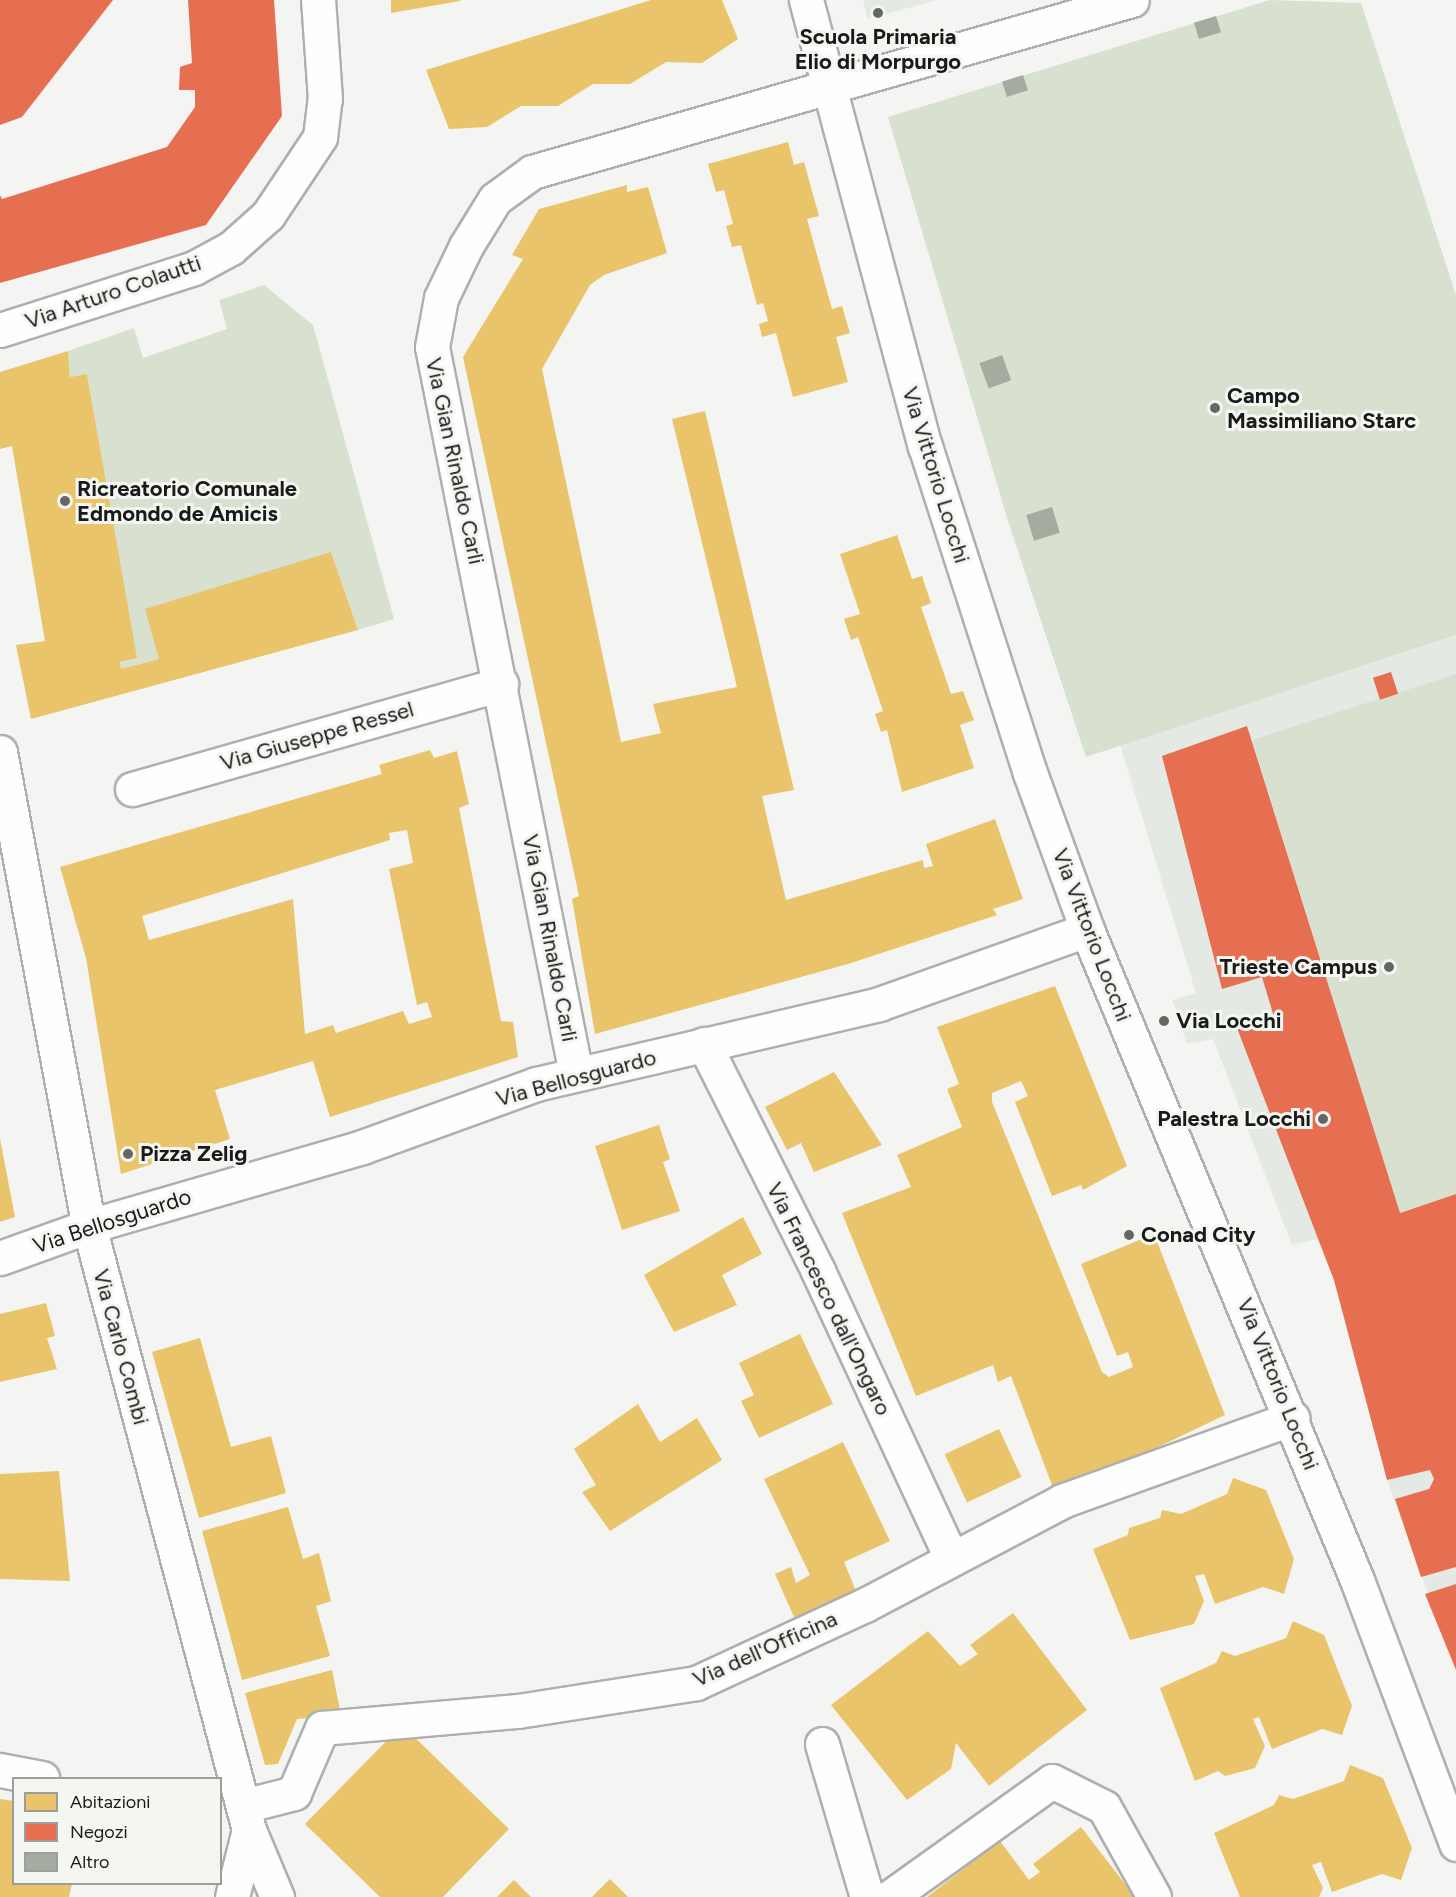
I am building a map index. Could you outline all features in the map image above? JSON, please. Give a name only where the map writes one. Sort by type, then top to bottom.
[{"type":"street","name":"Via Arturo Colautti","points":[[0,330],[195,268],[231,248],[268,215],[320,137],[325,99],[318,0]]},
{"type":"street","name":"Via Vittorio Locchi","points":[[806,0],[832,89],[925,446],[1087,930],[1293,1418],[1456,1844]]},
{"type":"street","name":"Via Gian Rinaldo Carli","points":[[576,1074],[501,684],[432,347],[441,298],[466,246],[495,200],[532,172],[832,89],[1132,0]]},
{"type":"street","name":"Via Giuseppe Ressel","points":[[132,789],[501,684]]},
{"type":"street","name":"Via Carlo Combi","points":[[0,752],[89,1226],[238,1820],[277,1897]]},
{"type":"street","name":"Via Bellosguardo","points":[[0,1258],[89,1226],[362,1147],[576,1074],[879,1004],[1087,930]]},
{"type":"street","name":"Via Francesco dall'Ongaro","points":[[704,1044],[950,1556]]},
{"type":"street","name":"Via dell'Officina","points":[[238,1820],[294,1793],[322,1728],[518,1711],[696,1683],[865,1605],[950,1556],[1062,1501],[1293,1418]]},
{"type":"street","points":[[822,1744],[867,1897]]},
{"type":"street","points":[[0,1770],[33,1777]]},
{"type":"street","points":[[890,1897],[1052,1781],[1104,1807],[1154,1897]]},
{"type":"street","points":[[232,1897],[238,1820]]},
{"type":"shaded area","name":"Scuola Primaria Elio di Morpurgo","points":[[863,0],[937,0],[868,19]]},
{"type":"shaded area","points":[[1456,635],[1456,1670],[1387,1480],[1334,1280],[1317,1239],[1292,1245],[1213,1039],[1187,1044],[1172,1000],[1196,993],[1120,745]]},
{"type":"green space","name":"Campo Massimiliano Starc","points":[[1270,0],[1361,3],[1456,295],[1456,635],[1086,757],[1008,521],[888,117]]},
{"type":"green space","points":[[264,285],[313,325],[394,619],[358,630],[331,552],[159,659],[121,669],[120,662],[136,658],[87,374],[70,377],[68,351],[134,328],[143,358],[227,329],[219,300]]},
{"type":"green space","name":"Trieste Campus","points":[[1456,674],[1456,1194],[1317,1239],[1246,1026],[1349,1050],[1252,740]]},
{"type":"building: Abitazioni","points":[[391,0],[460,0],[460,1],[391,13]]},
{"type":"building: Abitazioni","points":[[651,0],[722,0],[738,39],[702,63],[666,62],[630,84],[593,84],[558,106],[521,106],[487,127],[449,129],[426,70]]},
{"type":"building: Abitazioni","points":[[788,142],[794,165],[804,162],[819,216],[807,219],[832,309],[842,306],[850,333],[836,337],[848,382],[793,397],[776,333],[762,337],[759,324],[768,321],[763,303],[757,305],[741,245],[732,247],[726,226],[733,224],[724,190],[716,192],[708,164]]},
{"type":"building: Abitazioni","points":[[627,185],[627,192],[648,187],[667,253],[604,275],[590,285],[542,369],[621,742],[661,733],[653,704],[737,687],[672,419],[705,411],[794,790],[762,796],[786,900],[923,860],[924,868],[933,866],[926,844],[995,819],[1023,899],[993,909],[997,915],[848,964],[595,1034],[572,899],[579,896],[463,357],[523,259],[512,255],[539,209]]},
{"type":"building: Abitazioni","name":"Ricreatorio Comunale Edmondo de Amicis","points":[[68,351],[70,377],[87,374],[137,658],[120,662],[121,669],[159,659],[145,609],[331,552],[358,630],[31,719],[16,645],[45,641],[12,446],[0,449],[0,372]]},
{"type":"building: Abitazioni","points":[[897,535],[912,579],[922,576],[931,603],[921,607],[951,694],[963,691],[974,720],[960,725],[974,768],[902,792],[887,730],[881,732],[875,714],[883,711],[858,637],[851,640],[844,619],[860,614],[840,554]]},
{"type":"building: Abitazioni","points":[[430,750],[434,758],[457,751],[469,804],[459,808],[501,1021],[513,1022],[518,1057],[330,1117],[313,1061],[215,1090],[230,1139],[121,1174],[86,958],[60,867],[382,774],[379,765]],"holes":[[[407,830],[413,863],[389,869],[417,1005],[427,1002],[432,1017],[409,1024],[403,1011],[336,1033],[333,1025],[305,1034],[293,899],[149,940],[142,916],[390,840],[389,833]]]},
{"type":"building: Abitazioni","points":[[1055,986],[1127,1166],[1083,1190],[1081,1185],[1052,1196],[1015,1102],[1028,1096],[1021,1081],[992,1093],[992,1102],[1102,1372],[1109,1377],[1133,1367],[1128,1352],[1117,1356],[1081,1264],[1154,1234],[1225,1415],[1056,1496],[1011,1376],[998,1382],[993,1365],[916,1396],[842,1213],[911,1187],[897,1155],[962,1127],[947,1089],[959,1084],[937,1027]]},
{"type":"building: Abitazioni","points":[[834,1072],[882,1145],[814,1172],[801,1143],[787,1150],[765,1107]]},
{"type":"building: Abitazioni","points":[[659,1125],[670,1159],[663,1162],[680,1211],[622,1230],[595,1146]]},
{"type":"building: Abitazioni","points":[[0,1139],[15,1217],[0,1222]]},
{"type":"building: Abitazioni","points":[[743,1217],[762,1254],[722,1275],[737,1305],[674,1332],[644,1275]]},
{"type":"building: Abitazioni","points":[[46,1303],[55,1336],[47,1338],[57,1369],[0,1382],[0,1314]]},
{"type":"building: Abitazioni","points":[[800,1334],[833,1404],[759,1438],[741,1401],[754,1395],[739,1363]]},
{"type":"building: Abitazioni","points":[[200,1338],[231,1447],[271,1436],[286,1493],[199,1518],[152,1352]]},
{"type":"building: Abitazioni","points":[[638,1404],[660,1442],[697,1418],[722,1460],[610,1531],[582,1492],[596,1485],[574,1449]]},
{"type":"building: Abitazioni","points":[[999,1429],[1021,1477],[967,1502],[945,1454]]},
{"type":"building: Abitazioni","points":[[843,1442],[890,1541],[844,1562],[859,1598],[798,1626],[775,1574],[791,1567],[796,1583],[810,1575],[764,1479]]},
{"type":"building: Abitazioni","points":[[59,1471],[70,1581],[0,1579],[0,1474]]},
{"type":"building: Abitazioni","points":[[1233,1478],[1266,1490],[1294,1559],[1284,1594],[1263,1587],[1215,1604],[1204,1574],[1195,1576],[1204,1601],[1194,1624],[1130,1640],[1093,1549],[1128,1535],[1129,1528],[1160,1518],[1162,1510],[1181,1514],[1227,1494]]},
{"type":"building: Abitazioni","points":[[288,1507],[303,1559],[319,1553],[331,1601],[316,1606],[330,1656],[242,1680],[202,1531]]},
{"type":"building: Abitazioni","points":[[1013,1613],[1087,1710],[989,1786],[956,1743],[951,1769],[907,1800],[831,1705],[928,1631],[960,1666],[978,1654],[970,1645]]},
{"type":"building: Abitazioni","points":[[1293,1621],[1324,1635],[1352,1706],[1342,1735],[1322,1729],[1272,1749],[1259,1717],[1253,1719],[1265,1746],[1255,1768],[1225,1776],[1218,1771],[1195,1781],[1160,1688],[1216,1663],[1222,1651],[1235,1656],[1286,1638]]},
{"type":"building: Abitazioni","points":[[332,1670],[341,1715],[297,1719],[278,1764],[265,1765],[245,1693]]},
{"type":"building: Abitazioni","points":[[402,1725],[509,1829],[443,1897],[380,1897],[305,1824]]},
{"type":"building: Abitazioni","points":[[1350,1765],[1383,1778],[1412,1848],[1401,1880],[1382,1874],[1332,1892],[1321,1862],[1312,1865],[1323,1888],[1319,1897],[1240,1897],[1214,1833],[1274,1805],[1279,1795],[1293,1799],[1344,1781]]},
{"type":"building: Abitazioni","points":[[0,1799],[12,1801],[12,1885],[72,1885],[69,1897],[0,1897]]},
{"type":"building: Abitazioni","points":[[1081,1827],[1135,1897],[927,1897],[1000,1841],[1029,1880],[1040,1872],[1033,1864]]},
{"type":"building: Abitazioni","points":[[610,1879],[628,1897],[592,1897]]},
{"type":"building: Abitazioni","points":[[514,1880],[531,1897],[497,1897]]},
{"type":"building: Negozi","points":[[0,0],[113,0],[22,117],[0,125]]},
{"type":"building: Negozi","points":[[188,0],[274,0],[282,116],[206,225],[0,283],[0,195],[2,199],[167,147],[195,107],[195,90],[179,90],[180,67],[192,63]]},
{"type":"building: Negozi","points":[[1391,672],[1398,694],[1380,700],[1373,678]]},
{"type":"building: Negozi","points":[[1247,726],[1400,1213],[1456,1194],[1456,1567],[1421,1577],[1395,1499],[1429,1489],[1434,1479],[1430,1470],[1387,1480],[1334,1280],[1237,1028],[1274,1017],[1262,977],[1222,989],[1162,756]]},
{"type":"building: Negozi","points":[[1456,1584],[1456,1670],[1425,1594]]},
{"type":"building: Altro","points":[[1216,16],[1221,32],[1199,39],[1194,23]]},
{"type":"building: Altro","points":[[1023,75],[1028,90],[1007,97],[1002,82]]},
{"type":"building: Altro","points":[[1002,355],[1011,380],[989,389],[979,363]]},
{"type":"building: Altro","points":[[1052,507],[1060,533],[1034,541],[1026,515]]},
{"type":"place","name":"Scuola Primaria Elio di Morpurgo","points":[[878,13]]},
{"type":"place","name":"Campo Massimiliano Starc","points":[[1215,408]]},
{"type":"place","name":"Ricreatorio Comunale Edmondo de Amicis","points":[[65,501]]},
{"type":"place","name":"Trieste Campus","points":[[1389,967]]},
{"type":"place","name":"Via Locchi","points":[[1164,1021]]},
{"type":"place","name":"Palestra Locchi","points":[[1323,1119]]},
{"type":"place","name":"Pizza Zelig","points":[[128,1154]]},
{"type":"place","name":"Conad City","points":[[1129,1235]]}]
